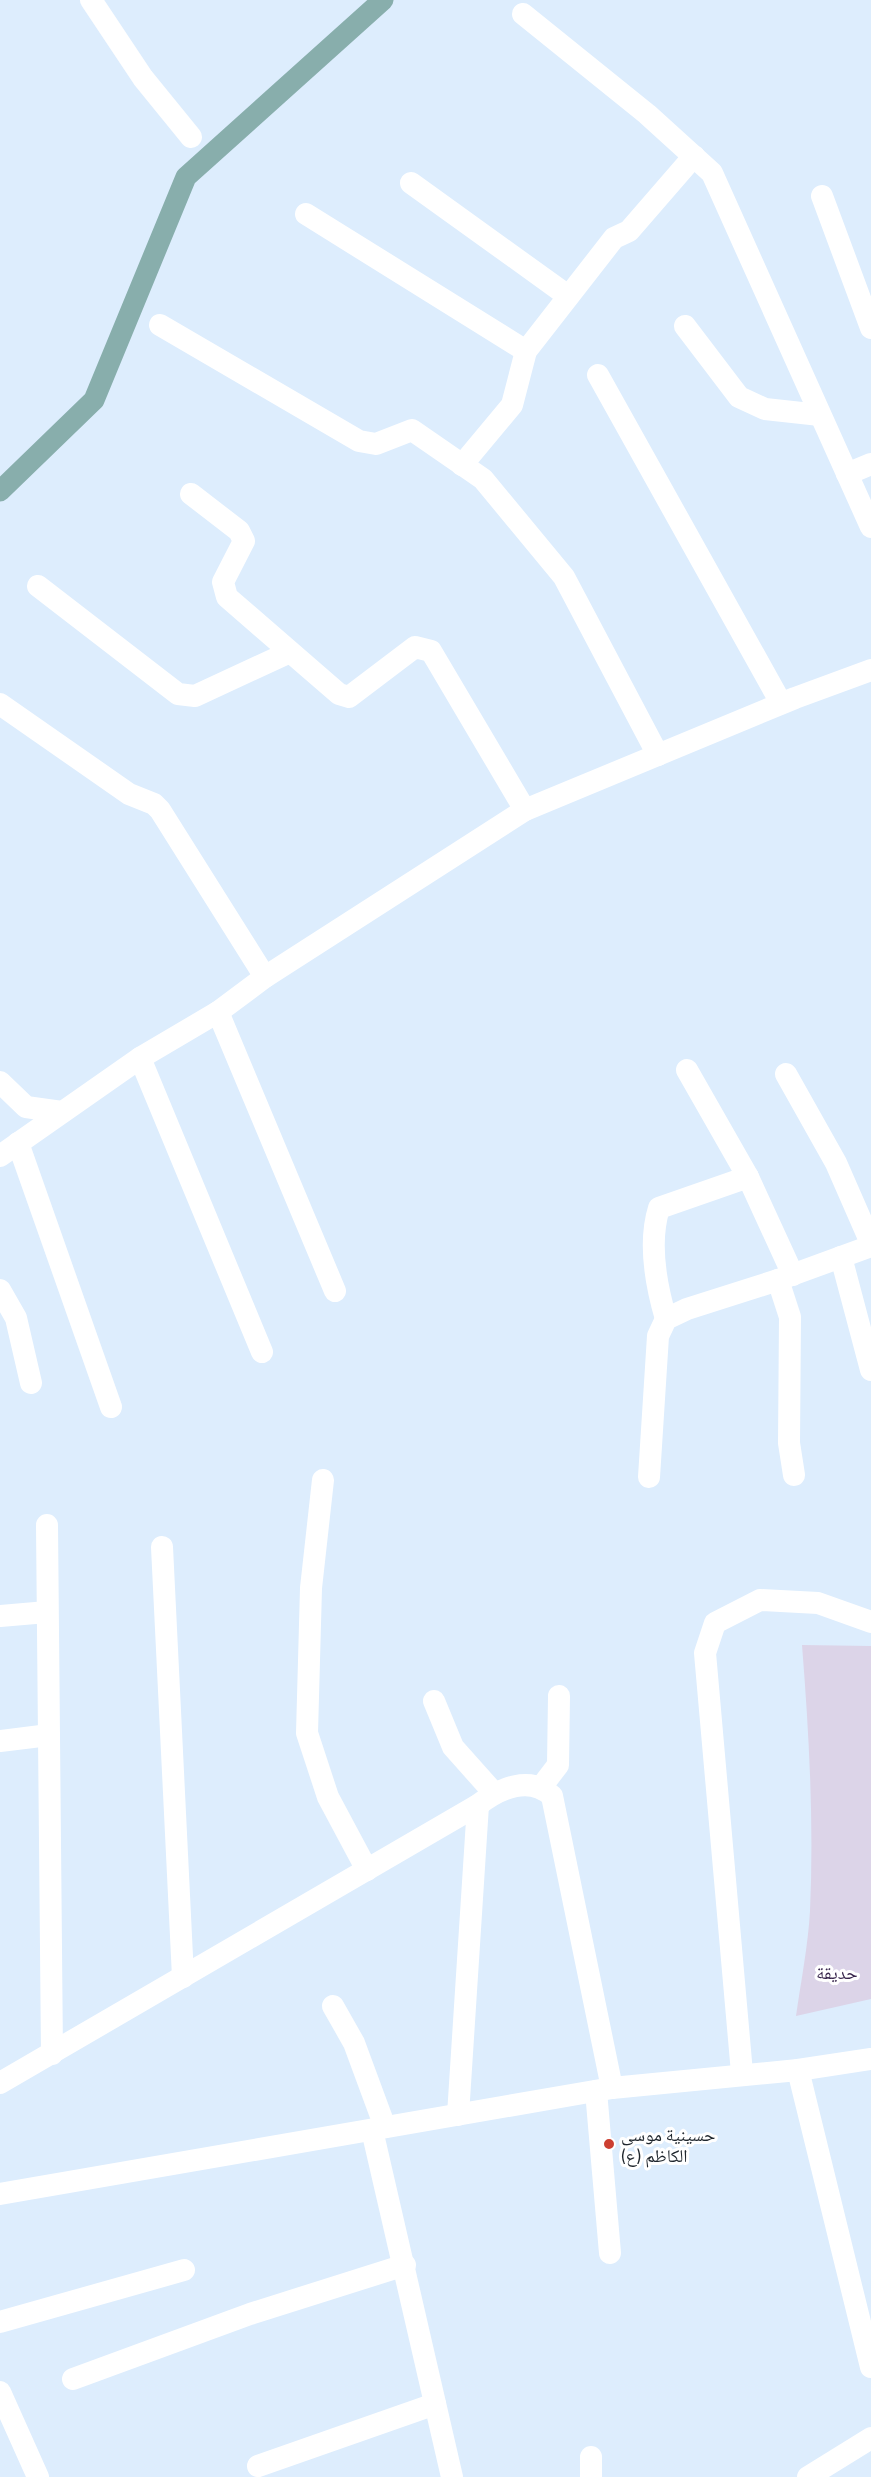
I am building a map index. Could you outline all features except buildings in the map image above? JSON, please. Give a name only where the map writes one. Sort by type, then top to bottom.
[{"type":"street","points":[[92,0],[143,78],[191,137]]},
{"type":"street","points":[[523,14],[647,114],[712,173],[871,527]]},
{"type":"street","points":[[462,465],[512,405],[526,351],[614,238],[629,231],[694,156]]},
{"type":"street","points":[[411,183],[568,296]]},
{"type":"street","points":[[822,196],[871,328]]},
{"type":"street","points":[[306,214],[526,351]]},
{"type":"street","points":[[160,325],[360,441],[376,444],[412,430],[483,479],[564,577],[658,755]]},
{"type":"street","points":[[685,326],[739,397],[765,409],[820,415]]},
{"type":"street","points":[[598,375],[782,703]]},
{"type":"street","points":[[847,474],[871,464]]},
{"type":"street","points":[[191,494],[239,531],[244,541],[223,582],[227,597],[339,694],[349,698],[415,647],[431,651],[525,810]]},
{"type":"street","points":[[38,586],[178,694],[195,696],[290,652]]},
{"type":"street","points":[[111,1407],[9,1150],[141,1058],[218,1012],[265,977],[525,810],[782,703],[871,670]]},
{"type":"street","points":[[0,704],[129,794],[154,804],[160,810],[265,977]]},
{"type":"street","points":[[218,1012],[335,1291]]},
{"type":"street","points":[[141,1058],[262,1352]]},
{"type":"street","points":[[687,1070],[748,1177],[786,1277],[790,1317],[789,1443],[794,1475]]},
{"type":"street","points":[[649,1477],[658,1336],[666,1319],[687,1309],[786,1277],[871,1245],[836,1163],[786,1074]]},
{"type":"street","points":[[0,1082],[26,1107],[62,1112]]},
{"type":"street","points":[[666,1319],[656,1286],[654,1222],[658,1208],[748,1177]]},
{"type":"street","points":[[841,1257],[871,1370]]},
{"type":"street","points":[[0,1290],[16,1318],[31,1383]]},
{"type":"street","points":[[323,1480],[310,1588],[307,1733],[328,1797],[367,1870]]},
{"type":"street","points":[[46,1525],[52,2054]]},
{"type":"street","points":[[162,1546],[183,1977]]},
{"type":"street","points":[[742,2073],[705,1653],[715,1623],[760,1600],[818,1603],[871,1622]]},
{"type":"street","points":[[0,1616],[47,1612]]},
{"type":"street","points":[[542,1786],[558,1765],[559,1696]]},
{"type":"street","points":[[434,1701],[453,1747],[486,1799],[458,2115]]},
{"type":"street","points":[[0,1741],[49,1736]]},
{"type":"street","points":[[0,2083],[486,1799],[525,1785],[542,1786],[552,1796],[604,2089],[610,2253]]},
{"type":"street","points":[[333,2006],[354,2043],[379,2128],[405,2265],[452,2477]]},
{"type":"street","points":[[0,2194],[604,2089],[742,2073],[798,2070],[871,2059]]},
{"type":"street","points":[[798,2070],[871,2367]]},
{"type":"street","points":[[73,2379],[250,2314],[405,2265]]},
{"type":"street","points":[[0,2322],[184,2270]]},
{"type":"street","points":[[0,2392],[38,2477]]},
{"type":"street","points":[[258,2466],[435,2404]]},
{"type":"street","points":[[808,2477],[871,2439]]},
{"type":"green space","name":"حديقة","points":[[802,1645],[871,1646],[871,1999],[796,2016],[808,1937],[811,1878],[810,1778]]},
{"type":"waterway","points":[[0,491],[94,400],[186,177],[383,0]]},
{"type":"place","name":"حسينية موسى الكاظم (ع)","points":[[609,2144]]}]
